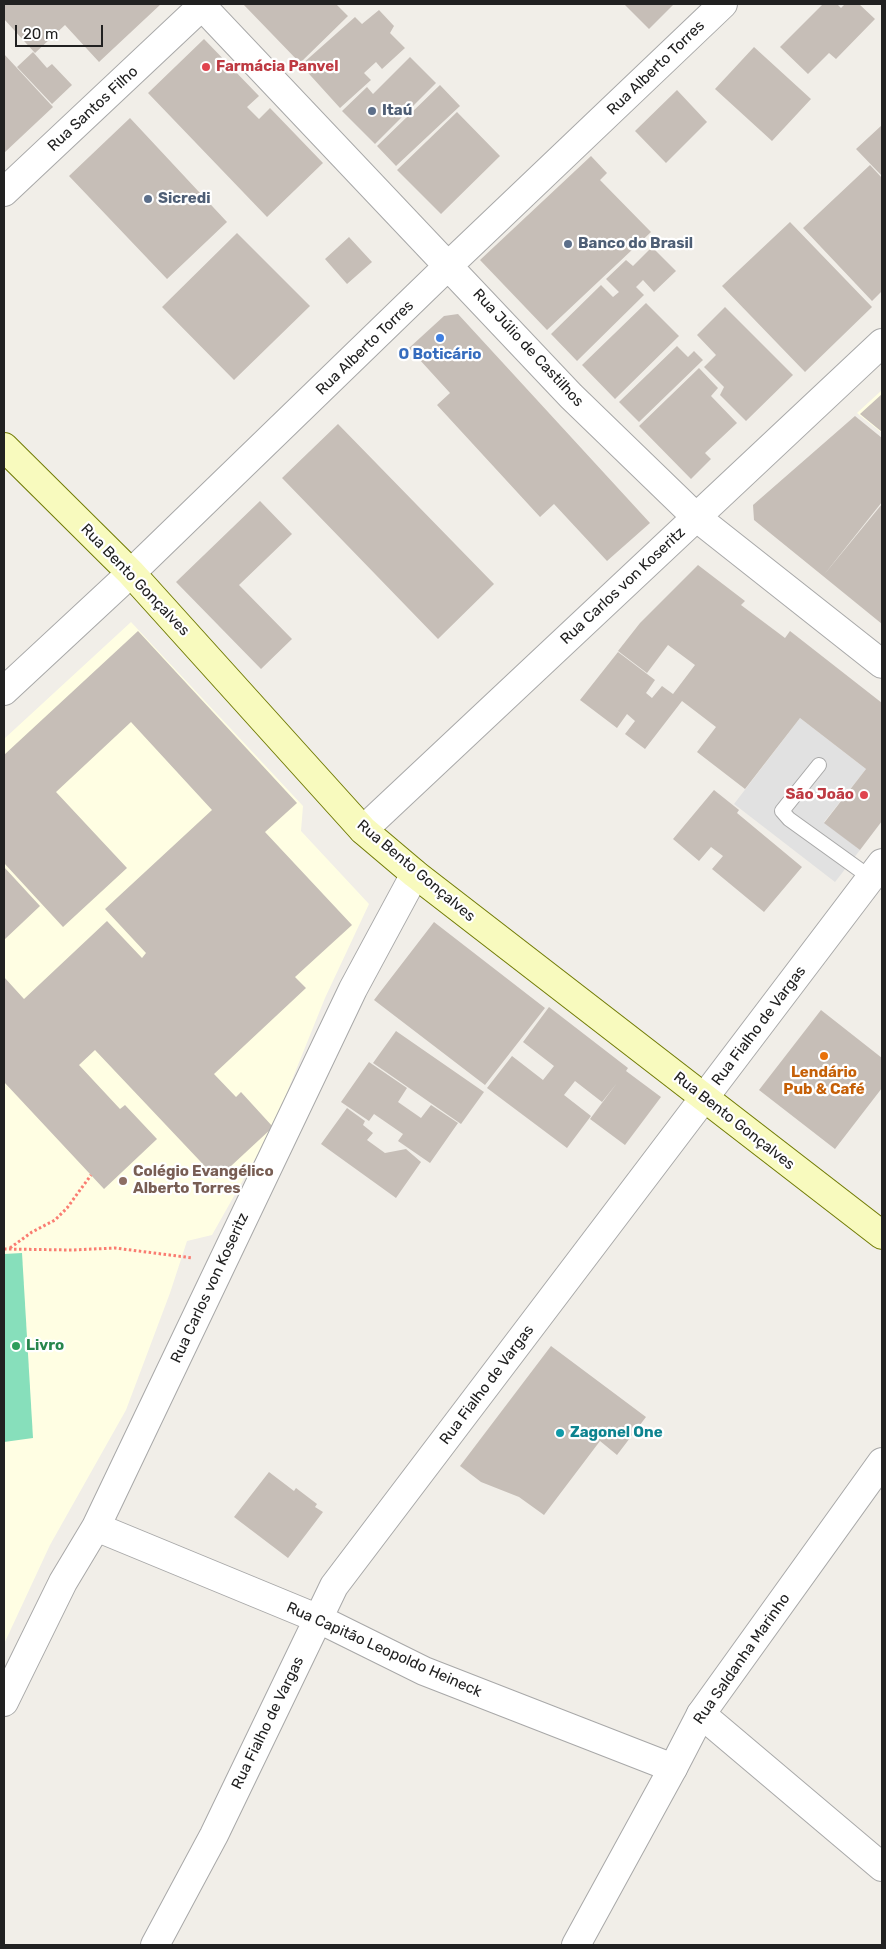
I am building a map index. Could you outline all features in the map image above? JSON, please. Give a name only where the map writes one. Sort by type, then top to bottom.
[{"type":"main road","name":"Rua Bento Gonçalves","points":[[4,447],[131,573],[363,830],[415,874],[882,1235]]},
{"type":"street","name":"Rua Júlio de Castilhos","points":[[202,4],[571,396],[696,517],[882,664]]},
{"type":"street","name":"Rua Santos Filho","points":[[4,192],[202,4]]},
{"type":"street","name":"Rua Alberto Torres","points":[[4,691],[131,573],[449,265],[723,4]]},
{"type":"street","name":"Rua Carlos von Koseritz","points":[[363,830],[882,343]]},
{"type":"street","name":"Rua Fialho de Vargas","points":[[155,1945],[214,1835],[334,1586],[877,871]]},
{"type":"street","name":"Rua Carlos von Koseritz","points":[[4,1702],[63,1582],[96,1527],[353,989],[415,874]]},
{"type":"street","name":"Rua Saldanha Marinho","points":[[576,1945],[701,1714],[882,1462]]},
{"type":"street","name":"Rua Capitão Leopoldo Heineck","points":[[96,1527],[318,1619],[424,1671],[673,1768]]},
{"type":"street","points":[[701,1714],[882,1867]]},
{"type":"lane","points":[[819,765],[782,811],[789,819],[877,871]]},
{"type":"path","points":[[9,1249],[32,1232],[54,1220],[67,1208],[91,1175]]},
{"type":"path","points":[[4,1249],[116,1248],[223,1261]]},
{"type":"shaded area","points":[[882,390],[882,433],[857,413]]},
{"type":"shaded area","name":"Colégio Evangélico Alberto Torres","points":[[131,622],[303,806],[301,831],[369,904],[325,998],[273,1127],[212,1235],[187,1241],[170,1293],[126,1410],[50,1545],[4,1644],[4,739]]},
{"type":"shaded area","points":[[800,718],[866,769],[824,822],[860,850],[835,882],[734,804]]},
{"type":"green space","name":"Livro","points":[[22,1253],[33,1438],[4,1442],[4,1254]]},
{"type":"building","points":[[4,4],[161,4],[99,62],[65,25],[35,53],[4,19]]},
{"type":"building","points":[[243,4],[336,4],[348,16],[300,63]]},
{"type":"building","points":[[624,4],[674,4],[649,29]]},
{"type":"building","points":[[823,4],[837,4],[841,8],[845,4],[859,4],[875,19],[836,59],[829,53],[808,74],[780,47]]},
{"type":"building","points":[[379,10],[394,26],[390,33],[405,48],[382,69],[376,62],[364,73],[371,80],[340,108],[301,65],[355,17],[362,24]]},
{"type":"building","points":[[204,39],[259,96],[247,107],[259,119],[270,108],[323,163],[267,217],[148,93]]},
{"type":"building","points":[[754,47],[811,99],[772,141],[715,89]]},
{"type":"building","points":[[33,52],[47,68],[52,64],[72,85],[52,104],[17,67]]},
{"type":"building","points":[[4,54],[53,107],[4,153]]},
{"type":"building","points":[[410,57],[436,83],[375,144],[342,111],[367,87],[373,94]]},
{"type":"building","points":[[440,85],[460,106],[396,166],[377,146]]},
{"type":"building","points":[[677,90],[707,122],[666,163],[635,131]]},
{"type":"building","points":[[457,112],[500,156],[441,214],[397,170]]},
{"type":"building","name":"Sicredi","points":[[130,118],[227,222],[167,279],[69,176]]},
{"type":"building","points":[[882,125],[882,176],[856,149]]},
{"type":"building","name":"Banco do Brasil","points":[[591,156],[607,173],[600,180],[651,232],[547,330],[480,260]]},
{"type":"building","points":[[870,165],[882,178],[882,291],[872,301],[803,228]]},
{"type":"building","points":[[790,222],[872,307],[805,372],[722,286]]},
{"type":"building","points":[[237,233],[310,306],[234,380],[162,307]]},
{"type":"building","points":[[349,237],[372,262],[347,284],[325,259]]},
{"type":"building","points":[[652,247],[676,271],[654,292],[643,280],[636,287],[644,295],[577,361],[551,334],[601,285],[613,297],[619,292],[606,279],[626,260],[633,266]]},
{"type":"building","points":[[646,303],[679,336],[615,399],[582,365]]},
{"type":"building","points":[[725,307],[793,375],[746,421],[720,395],[724,387],[704,367],[716,355],[697,335]]},
{"type":"building","points":[[458,314],[650,523],[607,561],[554,504],[540,517],[437,405],[450,393],[409,348],[444,316]]},
{"type":"building","points":[[677,346],[688,357],[694,351],[703,360],[639,422],[619,402]]},
{"type":"building","points":[[699,368],[718,388],[711,396],[737,423],[705,453],[711,459],[691,479],[639,426]]},
{"type":"building","points":[[882,394],[882,432],[860,414]]},
{"type":"building","points":[[855,416],[882,438],[882,502],[823,576],[754,520],[753,505]]},
{"type":"building","points":[[338,424],[494,584],[438,639],[282,478]]},
{"type":"building","points":[[260,501],[292,534],[239,585],[292,639],[261,669],[176,582]]},
{"type":"building","points":[[882,504],[882,624],[823,576]]},
{"type":"building","points":[[698,565],[745,601],[741,605],[785,638],[790,631],[882,703],[882,821],[860,850],[824,823],[866,769],[800,718],[745,789],[697,752],[716,727],[682,701],[645,749],[625,734],[635,721],[627,714],[617,728],[580,700],[618,652],[655,680],[646,693],[652,698],[662,686],[673,694],[695,665],[668,645],[647,673],[618,651],[640,623]]},
{"type":"building","points":[[138,631],[297,803],[265,832],[352,925],[295,977],[306,988],[214,1074],[236,1097],[241,1092],[273,1127],[217,1179],[95,1050],[79,1065],[120,1109],[125,1105],[157,1139],[104,1189],[4,1082],[4,977],[24,999],[107,921],[142,958],[146,953],[105,909],[212,810],[131,722],[56,792],[127,868],[63,927],[4,863],[4,755]]},
{"type":"building","points":[[714,790],[739,810],[737,813],[802,867],[764,912],[712,869],[723,856],[711,847],[699,861],[673,839]]},
{"type":"building","points":[[4,867],[40,906],[4,940]]},
{"type":"building","points":[[434,922],[545,1008],[485,1085],[374,1000]]},
{"type":"building","points":[[549,1007],[628,1068],[626,1071],[661,1097],[625,1145],[590,1119],[617,1083],[602,1102],[575,1081],[564,1095],[591,1116],[567,1148],[487,1088],[512,1056],[543,1080],[554,1066],[523,1042]]},
{"type":"building","points":[[821,1010],[882,1058],[882,1088],[835,1149],[759,1090]]},
{"type":"building","points":[[396,1031],[484,1092],[461,1124],[373,1063]]},
{"type":"building","points":[[369,1062],[407,1088],[398,1102],[421,1118],[431,1105],[458,1123],[430,1163],[398,1141],[403,1134],[374,1114],[369,1121],[341,1102]]},
{"type":"building","points":[[347,1108],[365,1121],[363,1125],[373,1133],[367,1140],[385,1153],[406,1149],[421,1162],[396,1198],[321,1144]]},
{"type":"building","name":"Zagonel One","points":[[551,1346],[646,1417],[617,1455],[600,1441],[544,1515],[519,1497],[481,1482],[460,1466]]},
{"type":"building","points":[[269,1472],[294,1491],[296,1488],[317,1504],[315,1507],[323,1512],[288,1558],[234,1517]]},
{"type":"place","name":"Farmácia Panvel","points":[[206,67]]},
{"type":"place","name":"Itaú","points":[[372,111]]},
{"type":"place","name":"Sicredi","points":[[148,199]]},
{"type":"place","name":"Banco do Brasil","points":[[568,244]]},
{"type":"place","name":"O Boticário","points":[[440,338]]},
{"type":"place","name":"São João","points":[[864,795]]},
{"type":"place","name":"Lendário Pub & Café","points":[[824,1056]]},
{"type":"place","name":"Colégio Evangélico Alberto Torres","points":[[123,1181]]},
{"type":"place","name":"Livro","points":[[16,1346]]},
{"type":"place","name":"Zagonel One","points":[[560,1433]]}]
